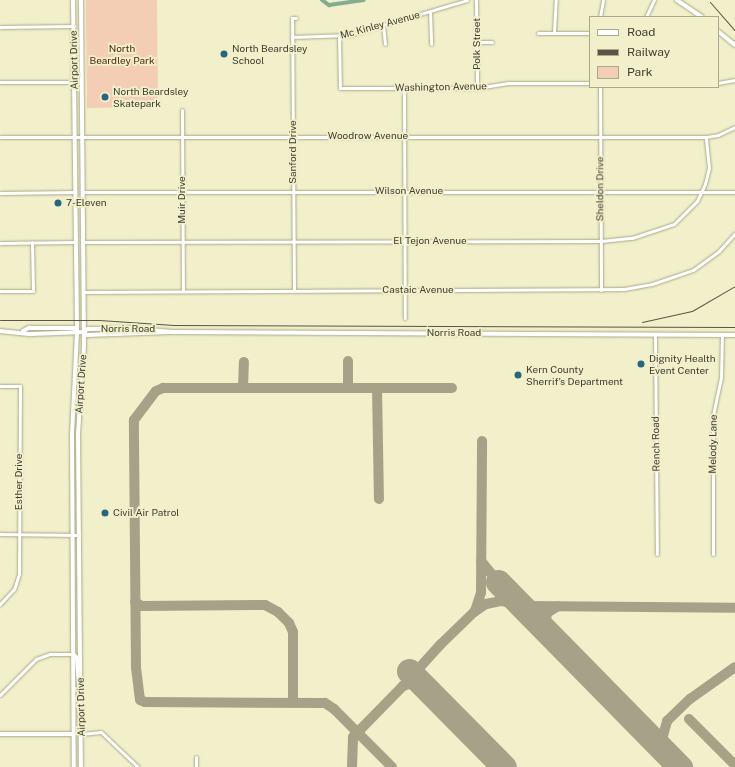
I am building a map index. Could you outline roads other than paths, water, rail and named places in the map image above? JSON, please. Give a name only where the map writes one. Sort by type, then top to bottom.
[{"type":"main road","name":"Airport Drive","points":[[73,0],[77,332],[72,434],[74,767]]},
{"type":"main road","name":"Airport Drive","points":[[81,0],[84,292],[84,332],[78,428],[81,767]]},
{"type":"main road","points":[[73,654],[77,658],[81,696]]},
{"type":"street","name":"Mc Kinley Avenue","points":[[292,37],[339,37],[383,26],[467,0]]},
{"type":"street","name":"Polk Street","points":[[476,0],[477,88]]},
{"type":"street","points":[[554,33],[556,0]]},
{"type":"street","points":[[600,16],[603,0]]},
{"type":"street","points":[[646,16],[654,0]]},
{"type":"street","points":[[676,0],[700,16]]},
{"type":"street","points":[[430,11],[432,44]]},
{"type":"street","name":"Sanford Drive","points":[[294,290],[292,18],[296,18]]},
{"type":"street","points":[[0,27],[74,26]]},
{"type":"street","points":[[383,26],[385,44]]},
{"type":"street","points":[[719,32],[735,45]]},
{"type":"street","points":[[538,33],[589,33]]},
{"type":"street","name":"Washington Avenue","points":[[339,37],[340,88],[477,88],[510,83],[589,83]]},
{"type":"street","points":[[477,42],[492,42]]},
{"type":"street","points":[[719,84],[735,80]]},
{"type":"street","points":[[0,82],[74,82]]},
{"type":"street","points":[[404,88],[405,318]]},
{"type":"street","name":"Sheldon Drive","points":[[600,88],[601,290]]},
{"type":"street","name":"Muir Drive","points":[[182,110],[183,290]]},
{"type":"street","name":"Woodrow Avenue","points":[[0,137],[706,137],[724,133],[735,127]]},
{"type":"street","name":"El Tejon Avenue","points":[[83,242],[601,241],[632,238],[667,228],[687,213],[702,192],[709,168],[706,137]]},
{"type":"street","points":[[0,193],[75,192]]},
{"type":"street","name":"Wilson Avenue","points":[[83,192],[735,192]]},
{"type":"street","name":"Castaic Avenue","points":[[84,292],[183,290],[601,290],[638,287],[683,274],[711,258],[735,233]]},
{"type":"street","points":[[0,291],[33,291],[32,242]]},
{"type":"street","points":[[0,243],[75,242]]},
{"type":"street","name":"Norris Road","points":[[0,331],[23,331],[31,334],[73,334],[77,332],[84,332],[88,334],[173,332],[735,335]]},
{"type":"street","name":"Rench Road","points":[[655,334],[658,554]]},
{"type":"street","name":"Melody Lane","points":[[713,554],[712,415],[721,378],[722,334]]},
{"type":"street","name":"Esther Drive","points":[[0,386],[20,386],[19,574],[9,595],[0,604]]},
{"type":"street","points":[[0,534],[79,535]]},
{"type":"street","points":[[9,595],[13,598]]},
{"type":"street","points":[[0,694],[36,659],[50,654],[73,654]]},
{"type":"street","points":[[81,734],[102,732],[138,767]]},
{"type":"street","points":[[0,734],[74,734]]},
{"type":"street","points":[[196,757],[196,767]]},
{"type":"waterway","points":[[322,0],[329,5],[364,0]]},
{"type":"railway","points":[[710,2],[735,31]]},
{"type":"railway","points":[[642,322],[692,311],[735,286]]},
{"type":"railway","points":[[0,320],[99,320],[174,325],[735,327]]},
{"type":"place","name":"North Beardsley School","points":[[224,54]]},
{"type":"place","name":"North Beardsley Skatepark","points":[[105,97]]},
{"type":"place","name":"7-Eleven","points":[[58,203]]},
{"type":"place","name":"Dignity Health Event Center","points":[[641,364]]},
{"type":"place","name":"Kern County Sherrif's Department","points":[[518,375]]},
{"type":"place","name":"Civil Air Patrol","points":[[105,513]]},
{"type":"park label","name":"North Beardley Park","points":[[122,54]]}]
